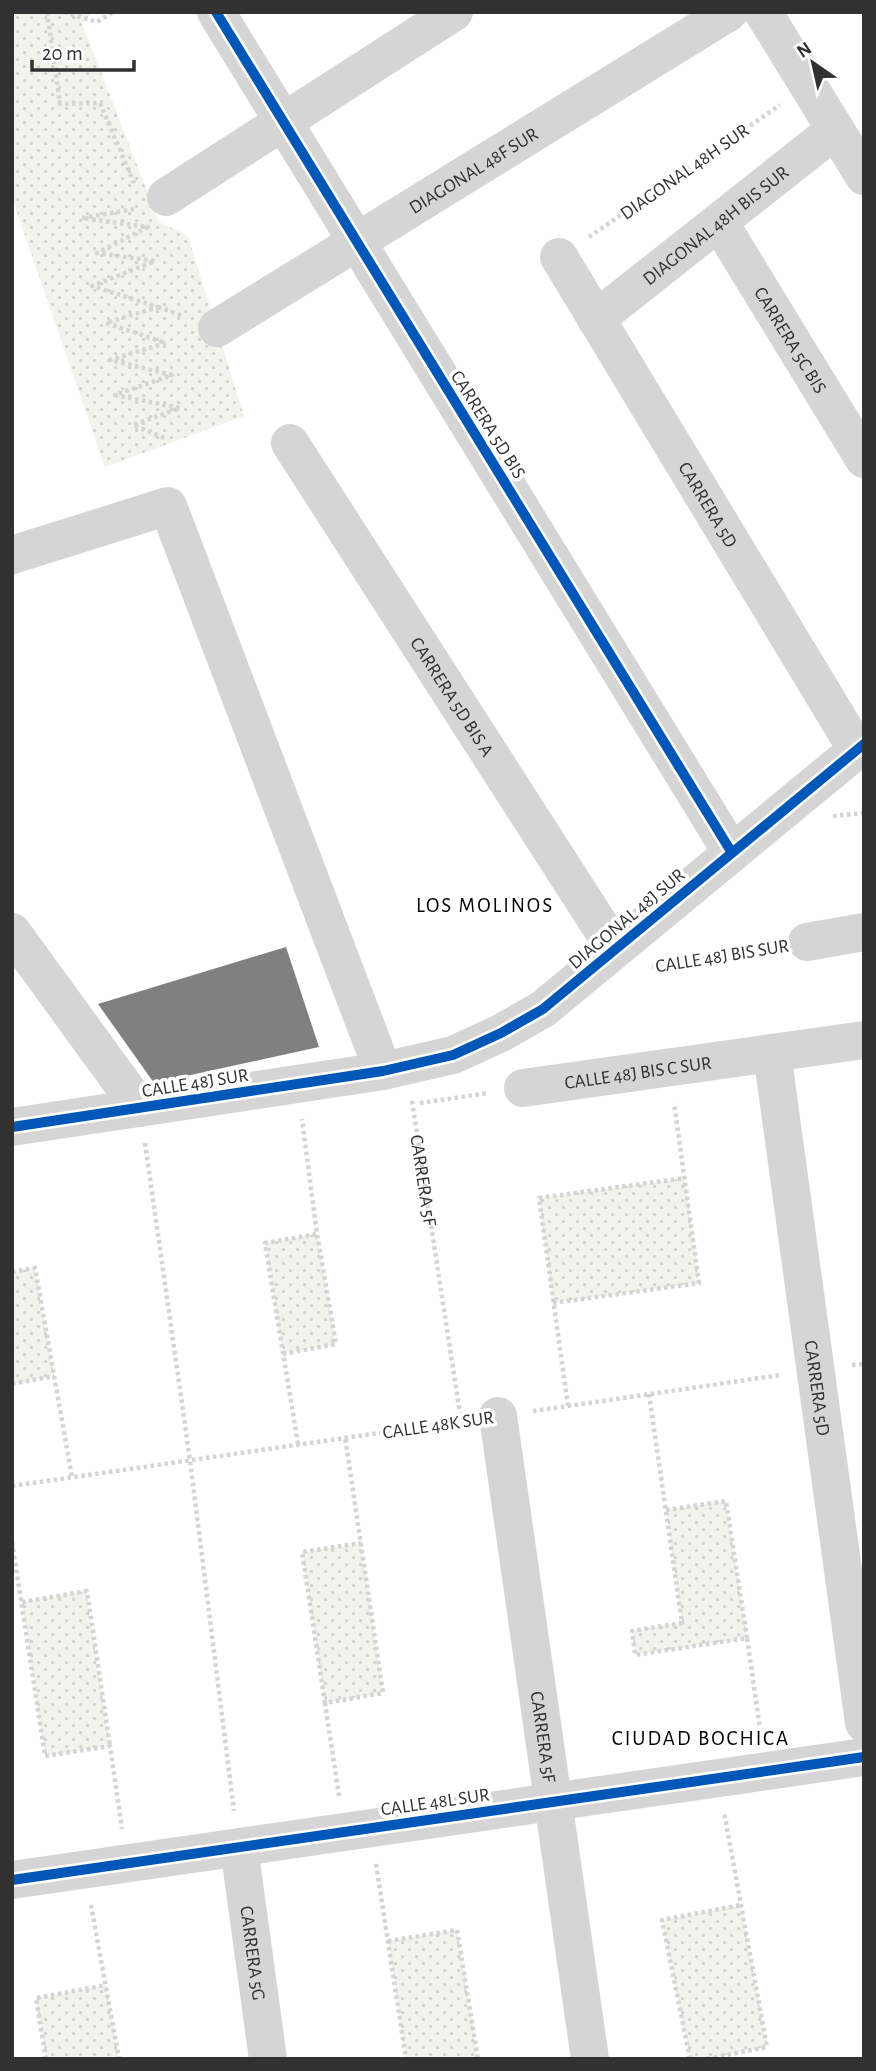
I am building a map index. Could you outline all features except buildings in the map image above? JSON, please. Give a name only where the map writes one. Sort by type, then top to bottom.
[{"type":"street","name":"CARRERA 5D BIS","points":[[216,12],[732,853]]},
{"type":"street","points":[[148,196],[283,122],[454,12]]},
{"type":"street","name":"DIAGONAL 48F SUR","points":[[217,328],[729,12]]},
{"type":"street","points":[[762,12],[864,176]]},
{"type":"street","name":"DIAGONAL 48H BIS SUR","points":[[596,319],[835,130]]},
{"type":"street","name":"CARRERA 5C BIS","points":[[719,222],[864,459]]},
{"type":"street","name":"CARRERA 5D","points":[[559,257],[860,747]]},
{"type":"street","name":"CARRERA 5D BIS A","points":[[290,443],[631,958]]},
{"type":"street","points":[[12,555],[168,506],[395,1068]]},
{"type":"street","name":"DIAGONAL 48J SUR","points":[[395,1068],[453,1055],[501,1033],[631,958],[732,853],[860,747]]},
{"type":"street","points":[[12,932],[140,1108]]},
{"type":"street","name":"CALLE 48J BIS SUR","points":[[807,942],[864,932]]},
{"type":"street","name":"CALLE 48J BIS C SUR","points":[[523,1088],[864,1040]]},
{"type":"street","name":"CARRERA 5D","points":[[772,1053],[864,1723]]},
{"type":"street","name":"CALLE 48J SUR","points":[[12,1127],[395,1068]]},
{"type":"street","name":"CARRERA 5F","points":[[480,1418],[552,1802],[590,2059]]},
{"type":"street","name":"CALLE 48L SUR","points":[[12,1880],[864,1757]]},
{"type":"street","name":"CARRERA 5G","points":[[239,1847],[268,2059]]},
{"type":"path","points":[[47,12],[60,104],[100,103],[148,196],[82,218],[148,227],[97,253],[155,261],[92,286],[158,307],[106,323],[166,343],[110,360],[172,375],[115,395],[180,408],[133,425],[167,439]]},
{"type":"path","points":[[64,12],[97,22],[113,12]]},
{"type":"path","points":[[553,1304],[699,1283],[669,1068]]},
{"type":"path","points":[[283,1354],[336,1344],[317,1234],[298,1084]]},
{"type":"path","points":[[412,1104],[523,1088]]},
{"type":"path","points":[[140,1108],[190,1460],[239,1847]]},
{"type":"path","points":[[568,1406],[539,1198],[685,1178]]},
{"type":"path","points":[[298,1445],[265,1243],[317,1234]]},
{"type":"path","points":[[12,1272],[35,1268],[72,1477]]},
{"type":"path","points":[[12,1384],[54,1376]]},
{"type":"path","points":[[649,1394],[682,1623],[632,1630],[635,1655],[747,1638]]},
{"type":"path","points":[[325,1703],[383,1693],[345,1437]]},
{"type":"path","points":[[666,1510],[726,1501],[766,1771]]},
{"type":"path","points":[[12,1542],[45,1756],[110,1746]]},
{"type":"path","points":[[361,1543],[302,1552],[325,1703],[388,1941],[407,2059]]},
{"type":"path","points":[[22,1602],[86,1591],[127,1864]]},
{"type":"path","points":[[707,2059],[767,2047],[718,1778]]},
{"type":"path","points":[[85,1870],[119,2059]]},
{"type":"path","points":[[690,2059],[663,1920],[741,1905]]},
{"type":"path","points":[[388,1941],[457,1930],[478,2059]]},
{"type":"path","points":[[46,2059],[36,1998],[106,1985]]},
{"type":"shaded area","points":[[12,12],[92,12],[82,23],[159,222],[188,236],[244,416],[105,467],[12,198]]},
{"type":"shaded area","points":[[685,1178],[699,1283],[553,1303],[539,1198]]},
{"type":"shaded area","points":[[317,1234],[336,1344],[283,1354],[265,1243]]},
{"type":"shaded area","points":[[35,1268],[54,1376],[12,1384],[12,1272]]},
{"type":"shaded area","points":[[726,1501],[747,1638],[635,1655],[632,1631],[682,1622],[666,1510]]},
{"type":"shaded area","points":[[361,1543],[383,1693],[325,1703],[302,1552]]},
{"type":"shaded area","points":[[86,1591],[110,1746],[45,1756],[22,1602]]},
{"type":"shaded area","points":[[741,1905],[767,2047],[707,2059],[690,2059],[662,1920]]},
{"type":"shaded area","points":[[457,1930],[478,2059],[406,2059],[388,1941]]},
{"type":"shaded area","points":[[106,1985],[119,2059],[46,2059],[36,1998]]},
{"type":"cycle path","points":[[216,12],[732,853]]},
{"type":"cycle path","points":[[12,1127],[383,1071],[453,1055],[501,1033],[543,1009],[864,744]]},
{"type":"cycle path","points":[[12,1880],[864,1757]]},
{"type":"district","name":"LOS MOLINOS","points":[[485,905]]},
{"type":"district","name":"CIUDAD BOCHICA","points":[[701,1738]]}]
